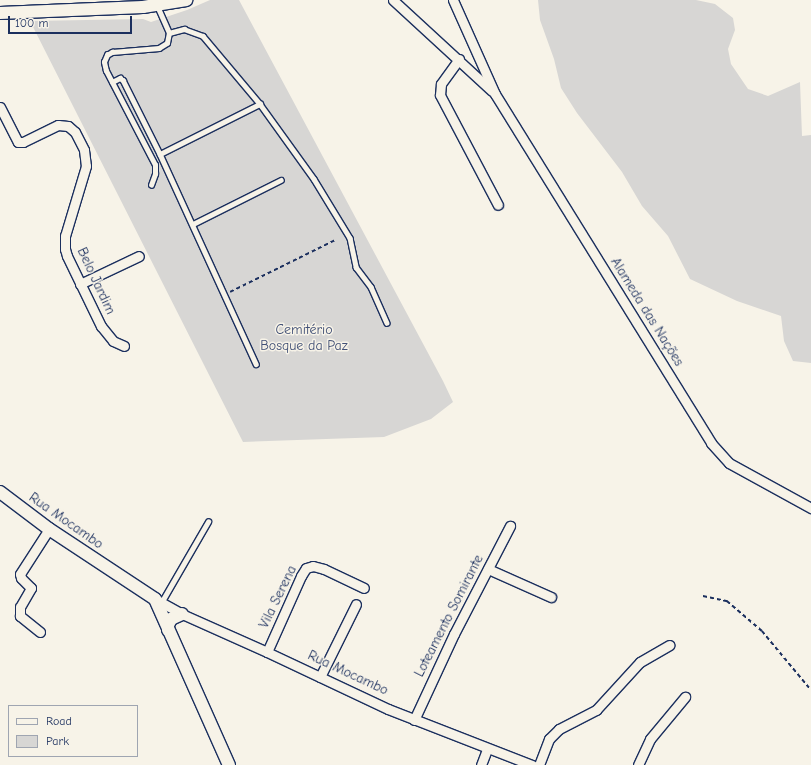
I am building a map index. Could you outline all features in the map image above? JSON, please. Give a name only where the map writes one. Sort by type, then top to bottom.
[{"type":"main road","points":[[0,13],[157,6],[186,0]]},
{"type":"main road","name":"Rua Mocambo","points":[[0,492],[49,529],[158,601]]},
{"type":"main road","points":[[158,601],[168,630],[229,765]]},
{"type":"main road","points":[[168,630],[168,625],[171,619],[182,614]]},
{"type":"street","name":"Alameda das Nações","points":[[394,0],[495,94]]},
{"type":"street","name":"Alameda das Nações","points":[[453,0],[495,94],[719,454],[740,471],[811,508]]},
{"type":"street","points":[[459,59],[441,84],[440,94],[498,205]]},
{"type":"street","name":"Belo Jardim","points":[[0,107],[18,142],[23,142],[53,127],[63,125],[68,126],[75,132],[84,150],[86,166],[67,228],[65,243],[67,256],[107,335],[113,341],[124,346]]},
{"type":"street","points":[[80,284],[139,256]]},
{"type":"street","name":"Loteamento Somirante","points":[[414,720],[510,526]]},
{"type":"street","points":[[40,632],[20,616],[20,607],[31,588],[21,578],[20,574],[49,529]]},
{"type":"street","name":"Vila Serena","points":[[267,652],[306,568],[313,566],[324,569],[364,588]]},
{"type":"street","points":[[488,569],[551,597]]},
{"type":"street","name":"Rua Mocambo","points":[[158,601],[182,614],[414,720],[532,765]]},
{"type":"street","points":[[320,677],[356,604]]},
{"type":"street","points":[[539,765],[550,739],[559,729],[596,710],[640,662],[670,645]]},
{"type":"street","points":[[638,765],[650,739],[684,697]]},
{"type":"street","points":[[481,765],[487,749]]},
{"type":"lane","points":[[151,185],[156,174],[155,165],[112,82],[105,66],[105,58],[107,55],[116,51],[163,46],[167,43],[168,33],[157,6]]},
{"type":"lane","points":[[168,33],[184,29],[203,36],[260,104],[314,179],[350,238],[356,267],[371,287],[387,323]]},
{"type":"lane","points":[[112,82],[120,78],[123,80],[193,224],[256,364]]},
{"type":"lane","points":[[160,154],[260,104]]},
{"type":"lane","points":[[193,224],[281,180]]},
{"type":"lane","points":[[158,601],[208,522]]},
{"type":"path","points":[[225,295],[335,240]]},
{"type":"path","points":[[703,596],[727,601],[762,631],[811,690]]},
{"type":"green space","name":"Cemitério Bosque da Paz","points":[[210,0],[239,0],[443,381],[453,402],[431,419],[384,437],[243,442],[30,21],[143,19],[151,22],[187,10]]},
{"type":"green space","points":[[538,0],[696,0],[715,4],[733,18],[735,30],[728,49],[731,64],[748,89],[768,96],[800,82],[802,136],[811,135],[811,363],[793,361],[784,341],[781,316],[737,301],[690,279],[668,236],[642,206],[622,172],[577,113],[561,88],[554,59],[540,20]]}]
